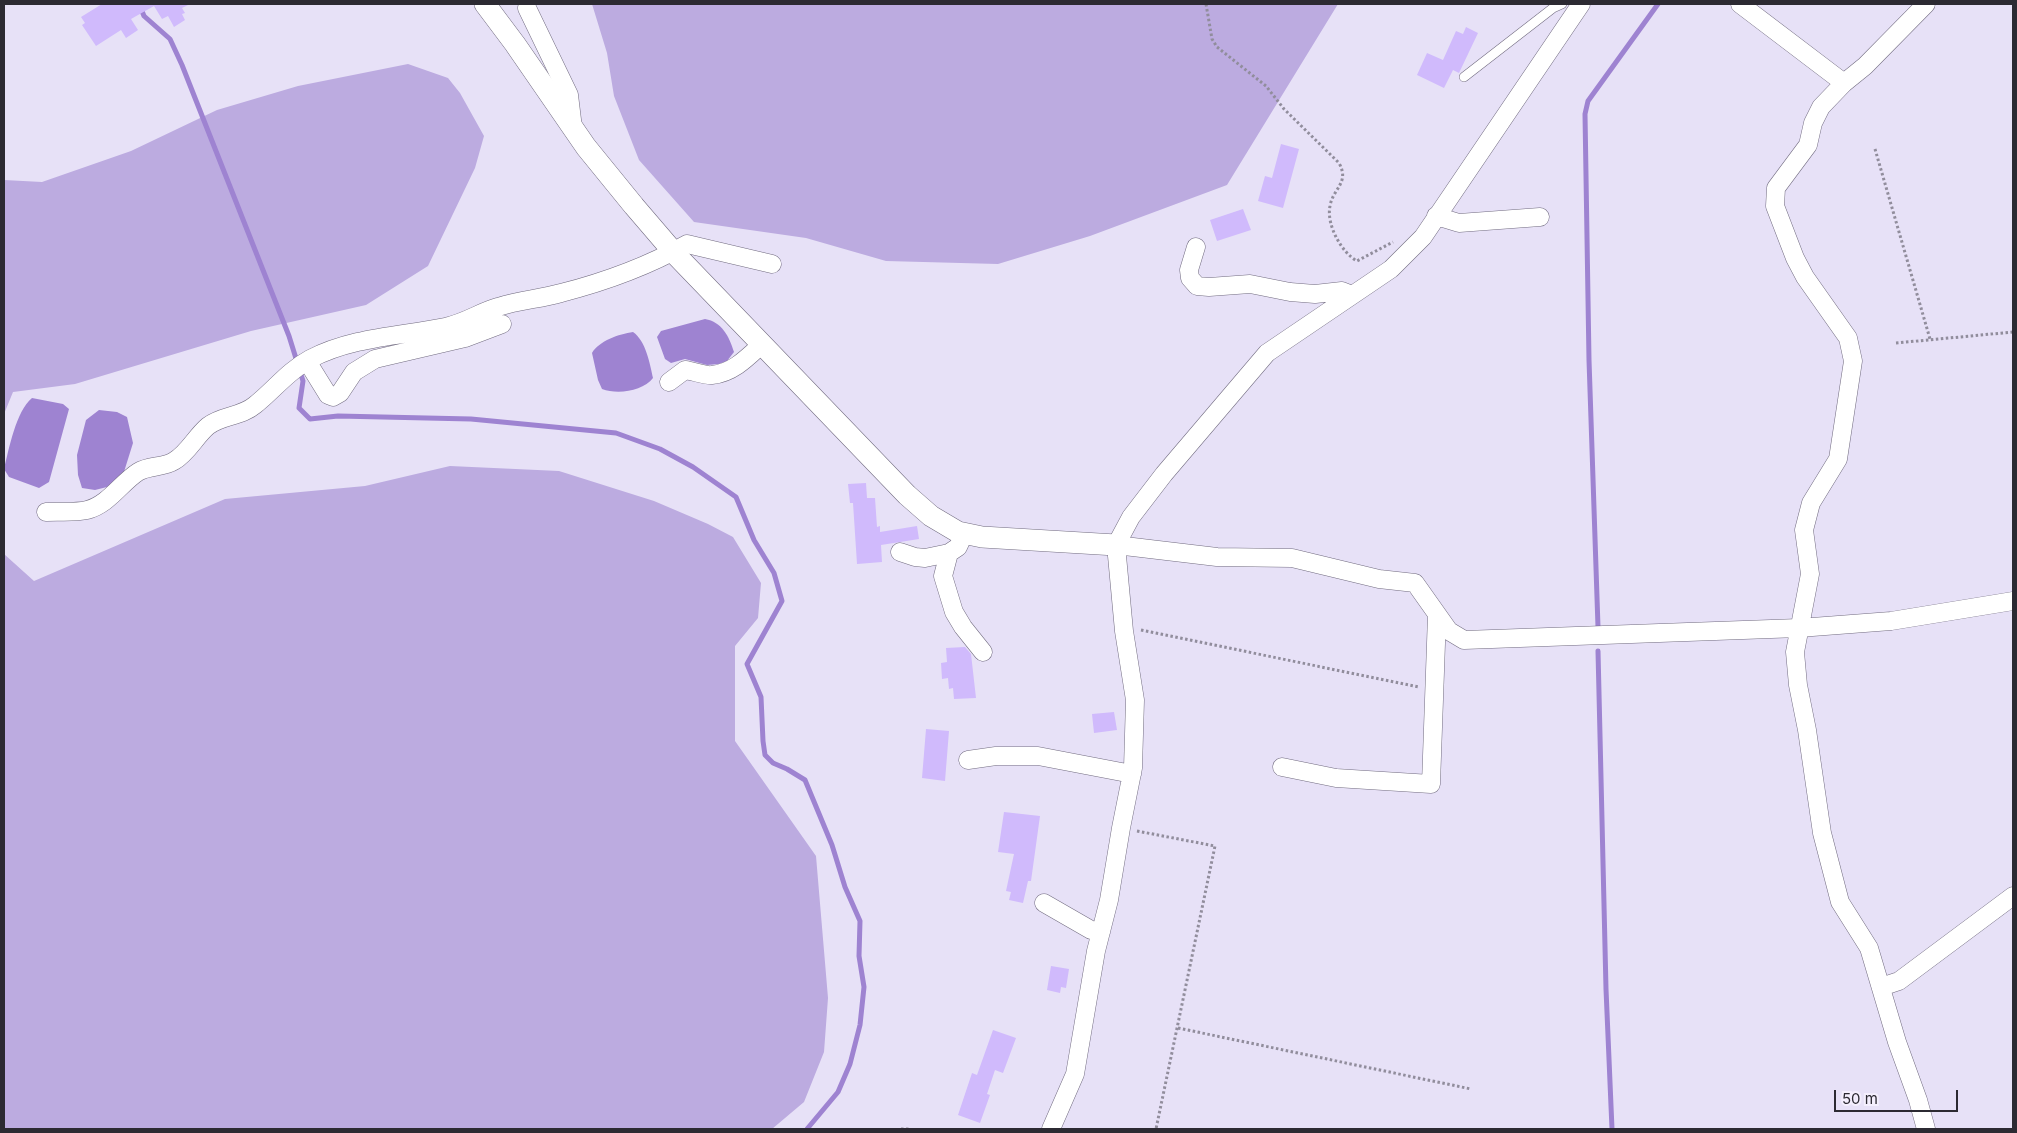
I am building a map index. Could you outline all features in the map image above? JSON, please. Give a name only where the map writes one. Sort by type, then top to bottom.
[{"type":"street","points":[[485,4],[573,128],[673,252],[907,495],[931,516],[958,532],[982,537],[1116,545],[1217,557],[1292,558],[1379,579],[1415,583],[1449,632],[1464,640],[1799,628],[1891,621],[2013,602]]},
{"type":"street","points":[[1051,1129],[1075,1074],[1132,774],[1135,700],[1124,626],[1116,545],[1131,517],[1164,474],[1267,353],[1392,269],[1423,237],[1580,4]]},
{"type":"street","points":[[1740,4],[1844,83]]},
{"type":"street","points":[[1926,4],[1865,66],[1844,83],[1821,107],[1813,123],[1808,145],[1776,188],[1775,197],[1775,206],[1795,258],[1805,277],[1848,338],[1853,361],[1838,459],[1811,503],[1804,530],[1810,574],[1796,652],[1798,685],[1807,730],[1822,833],[1840,902],[1869,948],[1897,1042],[1918,1100],[1926,1129]]},
{"type":"street","points":[[527,8],[569,95],[573,128]]},
{"type":"street","points":[[1436,216],[1458,222],[1540,217]]},
{"type":"street","points":[[46,512],[88,510],[99,504],[142,469],[165,466],[175,461],[186,452],[208,426],[220,419],[243,414],[256,405],[292,371],[307,361],[344,346],[375,337],[446,327],[466,322],[497,307],[568,291],[617,276],[687,244],[772,264]]},
{"type":"street","points":[[1196,247],[1189,270],[1190,278],[1197,286],[1250,284],[1290,292],[1315,294],[1342,291],[1352,296]]},
{"type":"street","points":[[307,361],[328,395],[333,397],[340,393],[354,372],[375,359],[465,338],[502,324]]},
{"type":"street","points":[[669,382],[685,370],[710,376],[722,373],[740,364],[762,344]]},
{"type":"street","points":[[900,552],[925,558],[949,553],[958,548],[964,534]]},
{"type":"street","points":[[949,553],[942,576],[954,612],[963,627],[983,652]]},
{"type":"street","points":[[1282,767],[1336,778],[1432,784],[1437,615]]},
{"type":"street","points":[[968,760],[996,756],[1038,756],[1132,774]]},
{"type":"street","points":[[1881,987],[1899,981],[2013,896]]},
{"type":"street","points":[[1044,903],[1091,930],[1101,932]]},
{"type":"lane","points":[[1464,77],[1546,13],[1562,4]]},
{"type":"path","points":[[1206,4],[1212,39],[1217,47],[1266,86],[1284,109],[1339,162],[1343,171],[1343,182],[1330,206],[1330,216],[1334,229],[1349,256],[1357,261],[1413,233],[1423,237]]},
{"type":"path","points":[[1875,149],[1930,339]]},
{"type":"path","points":[[1896,343],[2013,332]]},
{"type":"path","points":[[1124,626],[1434,690]]},
{"type":"path","points":[[1121,828],[1216,846],[1156,1129]]},
{"type":"path","points":[[1177,1028],[1471,1089]]},
{"type":"path","points":[[901,1129],[909,1129]]},
{"type":"shaded area","points":[[592,4],[1338,4],[1227,185],[1090,236],[998,264],[886,261],[806,238],[694,222],[639,160],[614,96],[607,53]]},
{"type":"shaded area","points":[[408,64],[448,78],[460,93],[484,136],[475,168],[428,266],[366,305],[251,331],[75,384],[13,392],[4,414],[4,180],[42,182],[131,151],[217,110],[298,86]]},
{"type":"shaded area","points":[[705,319],[716,323],[727,335],[734,352],[727,361],[707,365],[685,359],[671,363],[665,359],[657,337],[661,331]]},
{"type":"shaded area","points":[[633,332],[644,347],[653,378],[643,386],[630,391],[615,392],[602,389],[592,353],[599,345],[610,339]]},
{"type":"shaded area","points":[[32,398],[63,404],[69,409],[49,482],[39,488],[9,477],[4,469],[17,421],[26,404]]},
{"type":"shaded area","points":[[99,410],[117,412],[127,417],[133,443],[123,475],[111,486],[95,490],[82,488],[78,475],[77,455],[86,420]]},
{"type":"shaded area","points":[[450,466],[559,471],[654,501],[733,537],[761,583],[758,618],[735,646],[735,741],[816,856],[828,998],[824,1052],[804,1102],[772,1129],[4,1129],[4,554],[34,581],[225,499],[365,486]]},
{"type":"building","points":[[102,4],[190,4],[182,8],[185,13],[182,14],[185,20],[174,27],[168,16],[162,19],[154,6],[131,19],[138,30],[126,38],[121,30],[96,46],[82,25],[85,23],[81,17]]},
{"type":"building","points":[[1466,27],[1478,33],[1459,73],[1453,70],[1444,88],[1417,75],[1427,53],[1443,60],[1456,31],[1463,34]]},
{"type":"building","points":[[1281,144],[1299,149],[1283,208],[1258,201],[1265,176],[1272,178]]},
{"type":"building","points":[[1243,209],[1251,230],[1217,241],[1210,220]]},
{"type":"building","points":[[866,483],[867,498],[875,498],[877,527],[880,526],[880,532],[917,526],[919,539],[881,545],[882,562],[857,564],[853,503],[850,503],[848,484]]},
{"type":"building","points":[[965,647],[971,654],[976,698],[954,699],[953,688],[949,689],[948,678],[942,679],[941,663],[947,662],[946,648]]},
{"type":"building","points":[[1114,712],[1117,730],[1094,733],[1092,714]]},
{"type":"building","points":[[926,729],[949,731],[945,781],[922,778]]},
{"type":"building","points":[[1004,812],[1040,816],[1031,881],[1028,881],[1023,903],[1009,900],[1011,892],[1006,891],[1014,854],[998,852]]},
{"type":"building","points":[[1051,966],[1069,969],[1066,988],[1061,987],[1060,993],[1047,990]]},
{"type":"building","points":[[993,1030],[1016,1038],[1003,1073],[995,1070],[987,1094],[990,1095],[980,1123],[958,1115],[972,1073],[977,1075]]},
{"type":"waterway","points":[[139,4],[144,16],[170,39],[182,65],[289,336],[303,381],[299,408],[310,419],[338,416],[471,419],[616,433],[660,449],[693,467],[736,497],[754,540],[774,573],[782,601],[747,664],[761,697],[765,755],[773,763],[805,780],[832,845],[845,887],[860,921],[859,956],[864,987],[860,1025],[850,1064],[838,1092],[807,1129]]},
{"type":"waterway","points":[[1598,627],[1589,360],[1585,114],[1588,101],[1658,4]]},
{"type":"waterway","points":[[1598,651],[1606,989],[1612,1129]]}]
